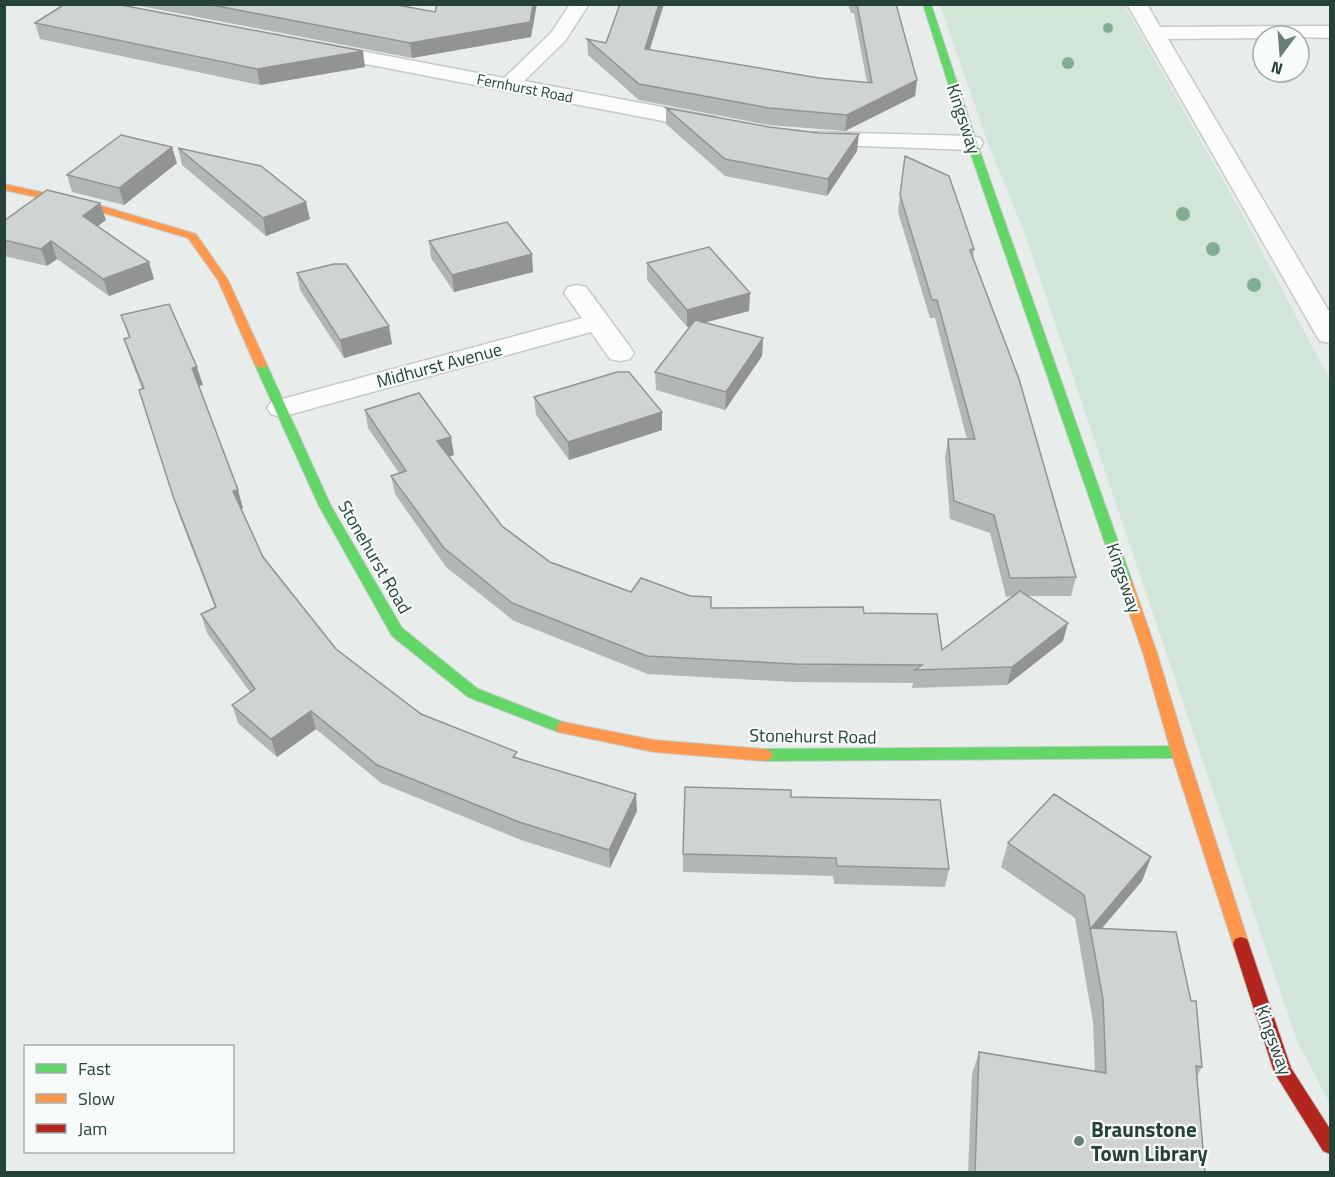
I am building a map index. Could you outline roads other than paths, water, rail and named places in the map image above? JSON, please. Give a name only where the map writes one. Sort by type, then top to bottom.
[{"type":"street","points":[[508,85],[558,37],[580,4]]},
{"type":"street","name":"Kingsway","points":[[927,4],[972,143],[1150,653],[1179,752],[1283,1072],[1330,1145]]},
{"type":"street","points":[[1137,4],[1330,335]]},
{"type":"street","points":[[1153,33],[1330,32]]},
{"type":"street","name":"Fernhurst Road","points":[[300,46],[732,127]]},
{"type":"street","points":[[798,138],[972,143]]},
{"type":"street","name":"Stonehurst Road","points":[[4,187],[89,205],[192,236],[223,280],[325,506],[397,632],[473,693],[559,727],[654,746],[767,755],[1179,752]]},
{"type":"street","points":[[577,293],[620,353]]},
{"type":"street","name":"Midhurst Avenue","points":[[281,408],[598,322]]},
{"type":"place","name":"Braunstone Town Library","points":[[1079,1141]]}]
